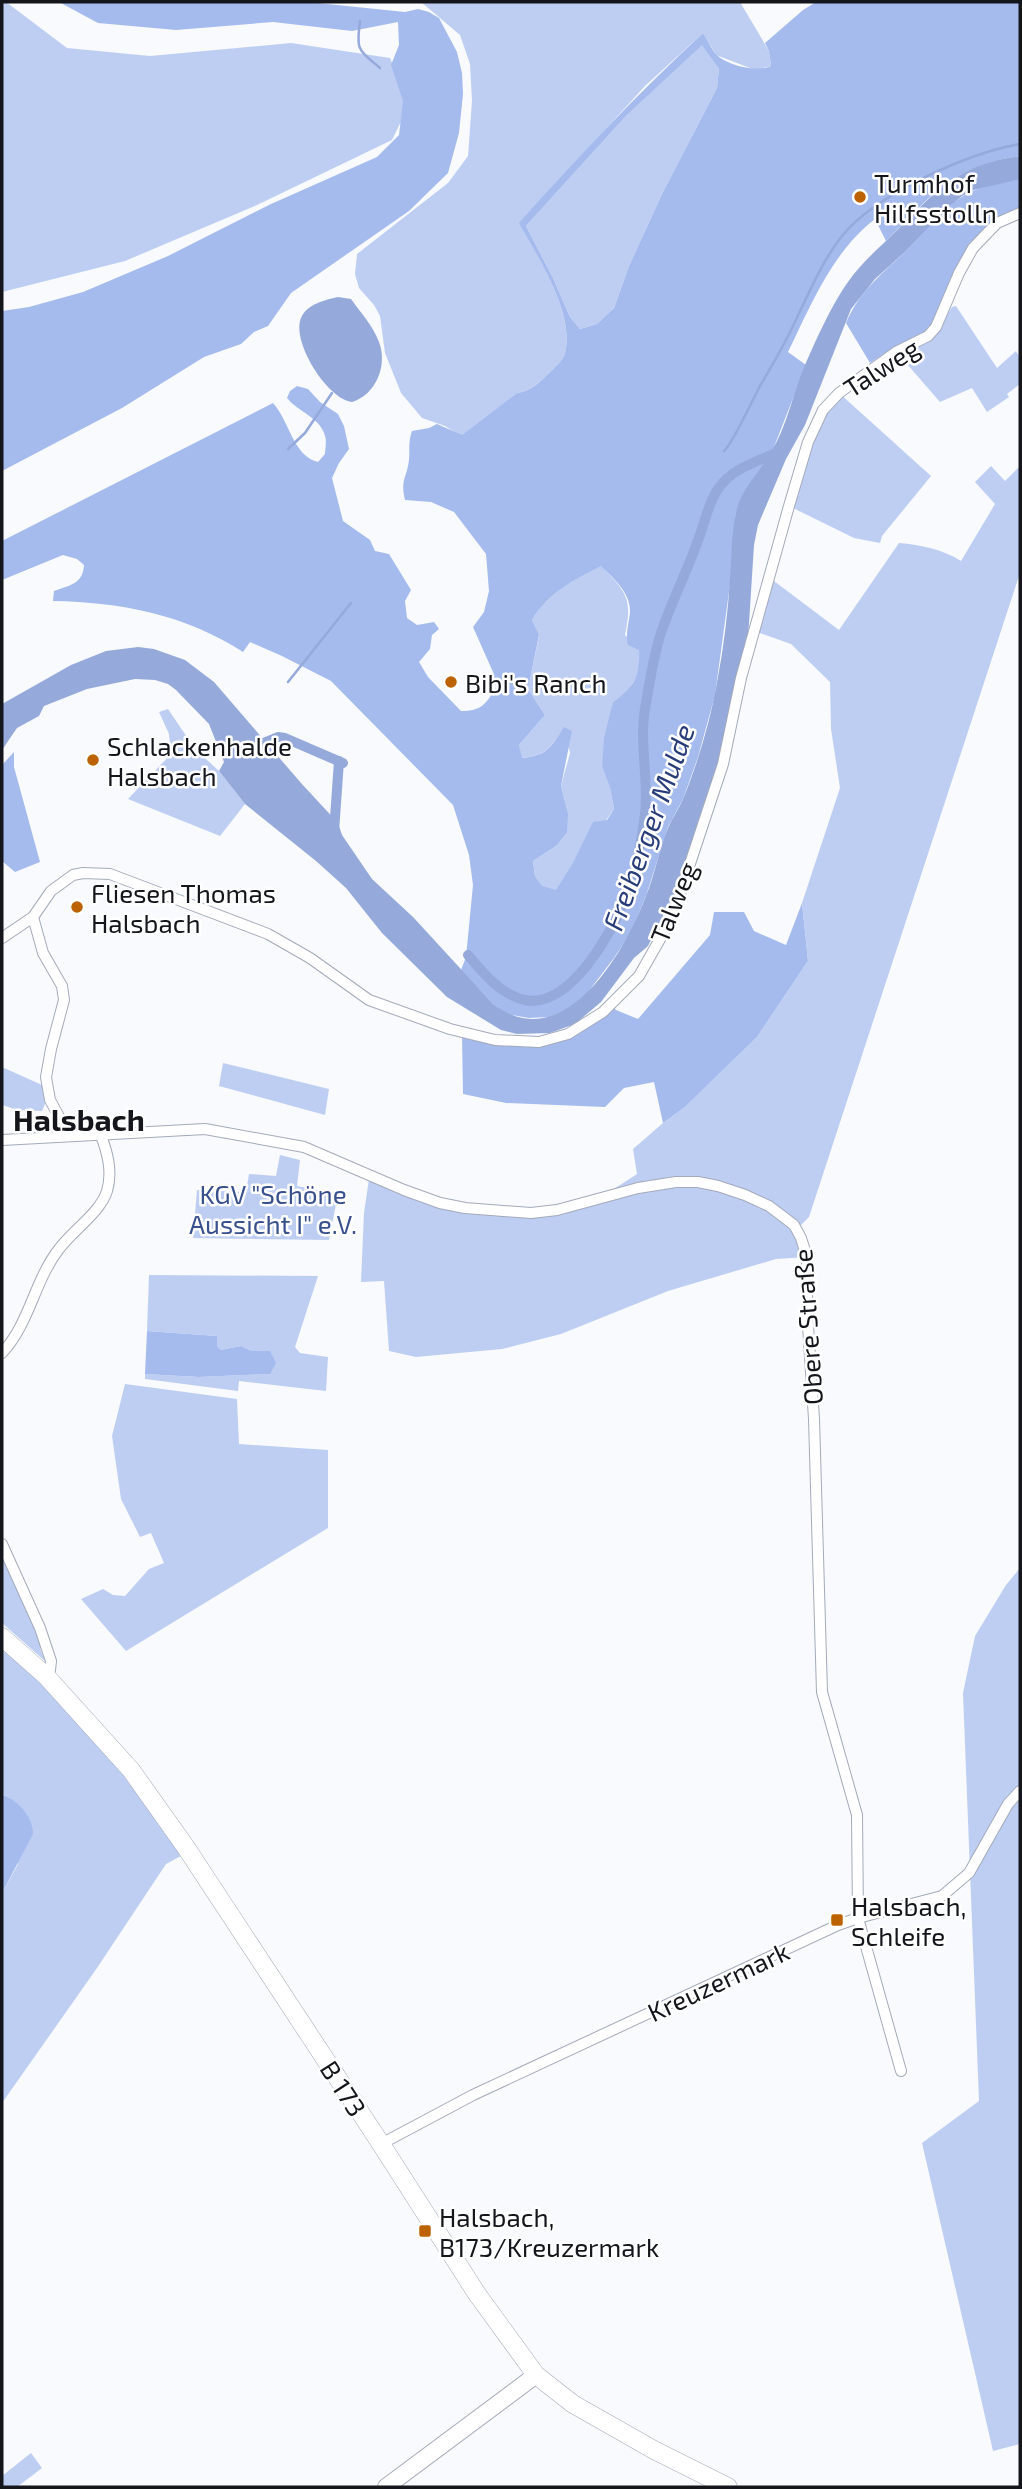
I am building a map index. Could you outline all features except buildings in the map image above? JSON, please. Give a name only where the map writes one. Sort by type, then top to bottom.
[{"type":"main road","name":"B 173","points":[[2,1637],[46,1676],[131,1770],[185,1846],[477,2294],[536,2375],[573,2404],[654,2450],[728,2487]]},
{"type":"street","name":"Talweg","points":[[2,937],[33,917],[51,891],[74,875],[110,874],[268,934],[310,958],[369,1000],[450,1029],[495,1040],[539,1042],[568,1034],[594,1019],[612,1006],[639,976],[672,919],[723,764],[744,666],[808,442],[823,410],[839,394],[896,352],[928,336],[936,327],[973,248],[997,223],[1020,213]]},
{"type":"street","points":[[33,917],[43,953],[62,986],[64,1000],[46,1077],[50,1100],[69,1135]]},
{"type":"street","name":"Obere Straße","points":[[2,1140],[205,1129],[304,1147],[440,1203],[500,1212],[531,1213],[557,1210],[638,1188],[677,1181],[698,1182],[718,1185],[745,1195],[769,1206],[794,1225],[802,1238],[807,1258],[822,1692],[857,1815],[858,1918],[901,2071]]},
{"type":"street","points":[[2,1353],[23,1325],[48,1264],[76,1228],[99,1207],[107,1190],[107,1151],[100,1133]]},
{"type":"street","points":[[2,1544],[40,1628],[51,1661],[46,1676]]},
{"type":"street","name":"Kreuzermark","points":[[381,2144],[473,2095],[858,1918],[942,1896],[970,1873],[1008,1804],[1020,1791]]},
{"type":"street","points":[[386,2487],[536,2375]]},
{"type":"green space","points":[[2,2],[6,2],[67,48],[150,56],[291,43],[390,58],[411,101],[392,140],[257,205],[125,261],[2,292]]},
{"type":"green space","points":[[421,2],[740,2],[769,51],[771,66],[755,70],[716,55],[703,33],[645,86],[520,223],[560,304],[567,338],[565,353],[558,364],[537,383],[517,393],[461,436],[445,426],[422,418],[401,393],[385,353],[380,316],[359,288],[355,274],[357,254],[448,183],[468,156],[472,101],[470,64],[460,35]]},
{"type":"green space","points":[[702,44],[719,69],[717,88],[662,194],[629,266],[614,308],[597,324],[580,329],[570,317],[526,226],[626,116]]},
{"type":"green space","points":[[956,306],[997,368],[1016,351],[1020,358],[1020,384],[1007,394],[1009,397],[987,412],[972,388],[940,402],[900,356],[930,340],[952,307]]},
{"type":"green space","points":[[839,393],[931,476],[882,536],[880,543],[854,538],[789,506],[808,442]]},
{"type":"green space","points":[[991,466],[1005,481],[1020,466],[1020,573],[809,1217],[797,1229],[807,1257],[776,1259],[668,1291],[561,1334],[502,1349],[416,1357],[389,1351],[384,1281],[361,1282],[364,1213],[369,1179],[459,1207],[545,1212],[600,1198],[637,1174],[633,1149],[685,1107],[757,1037],[808,961],[802,903],[840,788],[831,729],[830,682],[791,644],[754,631],[770,578],[839,630],[899,543],[931,548],[961,561],[995,504],[975,482]]},
{"type":"green space","points":[[601,565],[622,589],[628,604],[625,635],[639,650],[640,670],[628,692],[613,702],[602,767],[614,809],[556,891],[542,887],[535,876],[533,861],[556,846],[568,813],[561,786],[570,753],[564,728],[543,752],[521,758],[519,745],[545,715],[528,689],[539,636],[532,620],[538,610],[554,595]]},
{"type":"green space","points":[[168,709],[195,749],[219,771],[245,804],[220,836],[128,799],[171,754],[169,734],[159,712]]},
{"type":"green space","points":[[223,1063],[329,1089],[325,1115],[219,1086]]},
{"type":"green space","points":[[2,1067],[42,1085],[45,1104],[42,1111],[18,1110],[2,1105]]},
{"type":"green space","name":"KGV \"Schöne Aussicht I\" e.V.","points":[[280,1155],[300,1160],[297,1186],[338,1194],[329,1240],[193,1238],[197,1190],[246,1192],[249,1174],[276,1176]]},
{"type":"green space","points":[[149,1275],[318,1276],[295,1347],[300,1353],[328,1357],[326,1391],[239,1381],[238,1391],[145,1379],[145,1374],[199,1377],[270,1374],[270,1351],[252,1351],[241,1346],[221,1350],[217,1346],[217,1336],[147,1331]]},
{"type":"green space","points":[[125,1384],[237,1399],[239,1444],[328,1450],[328,1528],[126,1651],[81,1599],[103,1589],[113,1595],[125,1596],[149,1569],[164,1563],[151,1533],[140,1537],[121,1499],[112,1436]]},
{"type":"green space","points":[[2,1552],[41,1644],[40,1649],[45,1661],[2,1623]]},
{"type":"green space","points":[[1020,1568],[1020,2444],[993,2451],[922,2143],[979,2101],[963,1693],[975,1636],[1006,1585]]},
{"type":"green space","points":[[2,1647],[43,1683],[134,1787],[181,1856],[166,1864],[2,2103],[2,1893],[18,1864],[2,1795]]},
{"type":"green space","points":[[31,2453],[42,2468],[17,2487],[2,2487],[2,2476]]},
{"type":"shaded area","points":[[59,2],[308,2],[429,12],[439,18],[457,52],[463,94],[459,133],[448,173],[409,211],[291,293],[268,326],[254,332],[241,344],[204,357],[122,408],[2,471],[2,311],[29,307],[83,292],[168,256],[271,204],[377,157],[399,135],[403,101],[391,65],[399,45],[398,22],[352,31],[273,22],[176,30],[98,23]]},
{"type":"shaded area","points":[[816,2],[1020,2],[1020,156],[977,167],[960,175],[931,197],[886,241],[875,219],[846,247],[824,280],[788,352],[806,365],[772,452],[736,513],[731,577],[715,695],[698,757],[683,799],[668,827],[646,896],[631,932],[585,996],[569,1009],[549,1017],[529,1018],[506,1014],[461,970],[466,957],[473,885],[469,855],[453,805],[331,681],[250,642],[243,652],[199,629],[152,613],[103,604],[53,601],[54,591],[75,583],[81,576],[84,565],[77,559],[63,555],[2,580],[2,541],[273,403],[303,453],[318,462],[325,454],[326,440],[323,430],[314,419],[287,398],[290,391],[297,386],[308,389],[320,402],[338,414],[344,426],[349,449],[332,478],[343,521],[370,540],[375,551],[389,554],[411,590],[405,601],[407,618],[417,625],[434,622],[439,629],[432,635],[430,649],[419,662],[428,677],[461,711],[474,710],[483,705],[496,687],[493,672],[473,627],[484,612],[489,591],[486,554],[454,512],[431,502],[405,500],[404,483],[412,431],[437,424],[462,435],[517,393],[538,383],[562,359],[567,338],[560,304],[545,269],[519,223],[563,174],[703,33],[714,52],[725,61],[749,68],[765,68],[771,66],[765,43]],"holes":[[[702,45],[719,69],[717,88],[662,194],[629,266],[614,308],[597,324],[580,329],[570,317],[526,226],[626,116]],[[601,566],[628,598],[630,612],[627,641],[628,645],[639,650],[638,667],[631,686],[613,702],[604,738],[602,767],[614,809],[607,820],[593,822],[556,890],[542,886],[535,876],[533,861],[556,846],[567,832],[568,813],[561,786],[572,731],[564,727],[548,749],[538,755],[522,758],[519,745],[545,715],[528,689],[539,635],[532,620],[554,595]]]},
{"type":"shaded area","points":[[1020,156],[1020,179],[974,190],[962,196],[875,279],[851,309],[805,425],[786,459],[758,525],[754,545],[748,639],[723,752],[676,890],[648,946],[634,958],[601,1002],[575,1024],[550,1033],[517,1034],[501,1030],[447,997],[382,933],[346,888],[245,804],[219,771],[224,762],[209,724],[168,684],[135,679],[87,689],[44,706],[39,716],[17,728],[2,750],[2,704],[71,665],[106,651],[138,647],[154,649],[185,660],[214,682],[338,823],[342,835],[372,879],[413,917],[493,1004],[519,1017],[544,1018],[567,1008],[588,991],[623,944],[646,896],[668,828],[689,784],[708,723],[720,665],[738,504],[777,442],[805,365],[830,311],[858,269],[935,193],[963,173],[979,166]]},
{"type":"shaded area","points":[[1020,179],[1020,209],[995,221],[931,327],[926,333],[893,348],[870,363],[846,323],[865,292],[955,201],[975,190]]},
{"type":"shaded area","points":[[338,297],[351,299],[374,330],[381,351],[378,378],[368,393],[352,402],[332,391],[313,368],[299,328],[307,309]]},
{"type":"shaded area","points":[[14,752],[14,767],[40,862],[15,872],[2,861],[2,765]]},
{"type":"shaded area","points":[[802,903],[808,961],[757,1037],[685,1107],[663,1123],[654,1082],[624,1088],[605,1107],[506,1103],[463,1094],[462,1035],[556,1038],[612,1005],[616,1010],[638,1019],[710,935],[714,912],[744,912],[754,931],[786,945]]},
{"type":"shaded area","points":[[147,1331],[217,1336],[217,1346],[221,1350],[241,1346],[252,1351],[270,1351],[276,1363],[270,1374],[199,1377],[145,1374]]},
{"type":"shaded area","points":[[2,1795],[24,1810],[33,1834],[2,1893]]},
{"type":"waterway","points":[[360,21],[360,49],[380,68]]},
{"type":"waterway","points":[[724,451],[784,344],[820,270],[842,236],[857,220],[924,178],[975,156],[1020,144]]},
{"type":"waterway","points":[[288,449],[305,433],[332,393]]},
{"type":"waterway","name":"Freiberger Mulde","points":[[468,955],[493,982],[508,993],[525,1000],[542,1000],[573,980],[588,965],[600,947],[626,897],[640,845],[646,801],[643,722],[653,663],[664,624],[718,489],[738,470],[780,451]]},
{"type":"waterway","points":[[288,682],[351,603]]},
{"type":"waterway","points":[[254,747],[278,737],[285,738],[343,763]]},
{"type":"waterway","points":[[334,832],[339,761]]},
{"type":"place","name":"Turmhof Hilfsstolln","points":[[860,197]]},
{"type":"place","name":"Bibi's Ranch","points":[[451,682]]},
{"type":"place","name":"Schlackenhalde Halsbach","points":[[93,760]]},
{"type":"place","name":"Fliesen Thomas Halsbach","points":[[77,907]]},
{"type":"place","name":"Halsbach, Schleife","points":[[837,1920]]},
{"type":"place","name":"Halsbach, B173/Kreuzermark","points":[[425,2231]]},
{"type":"district","name":"Halsbach","points":[[79,1119]]}]
